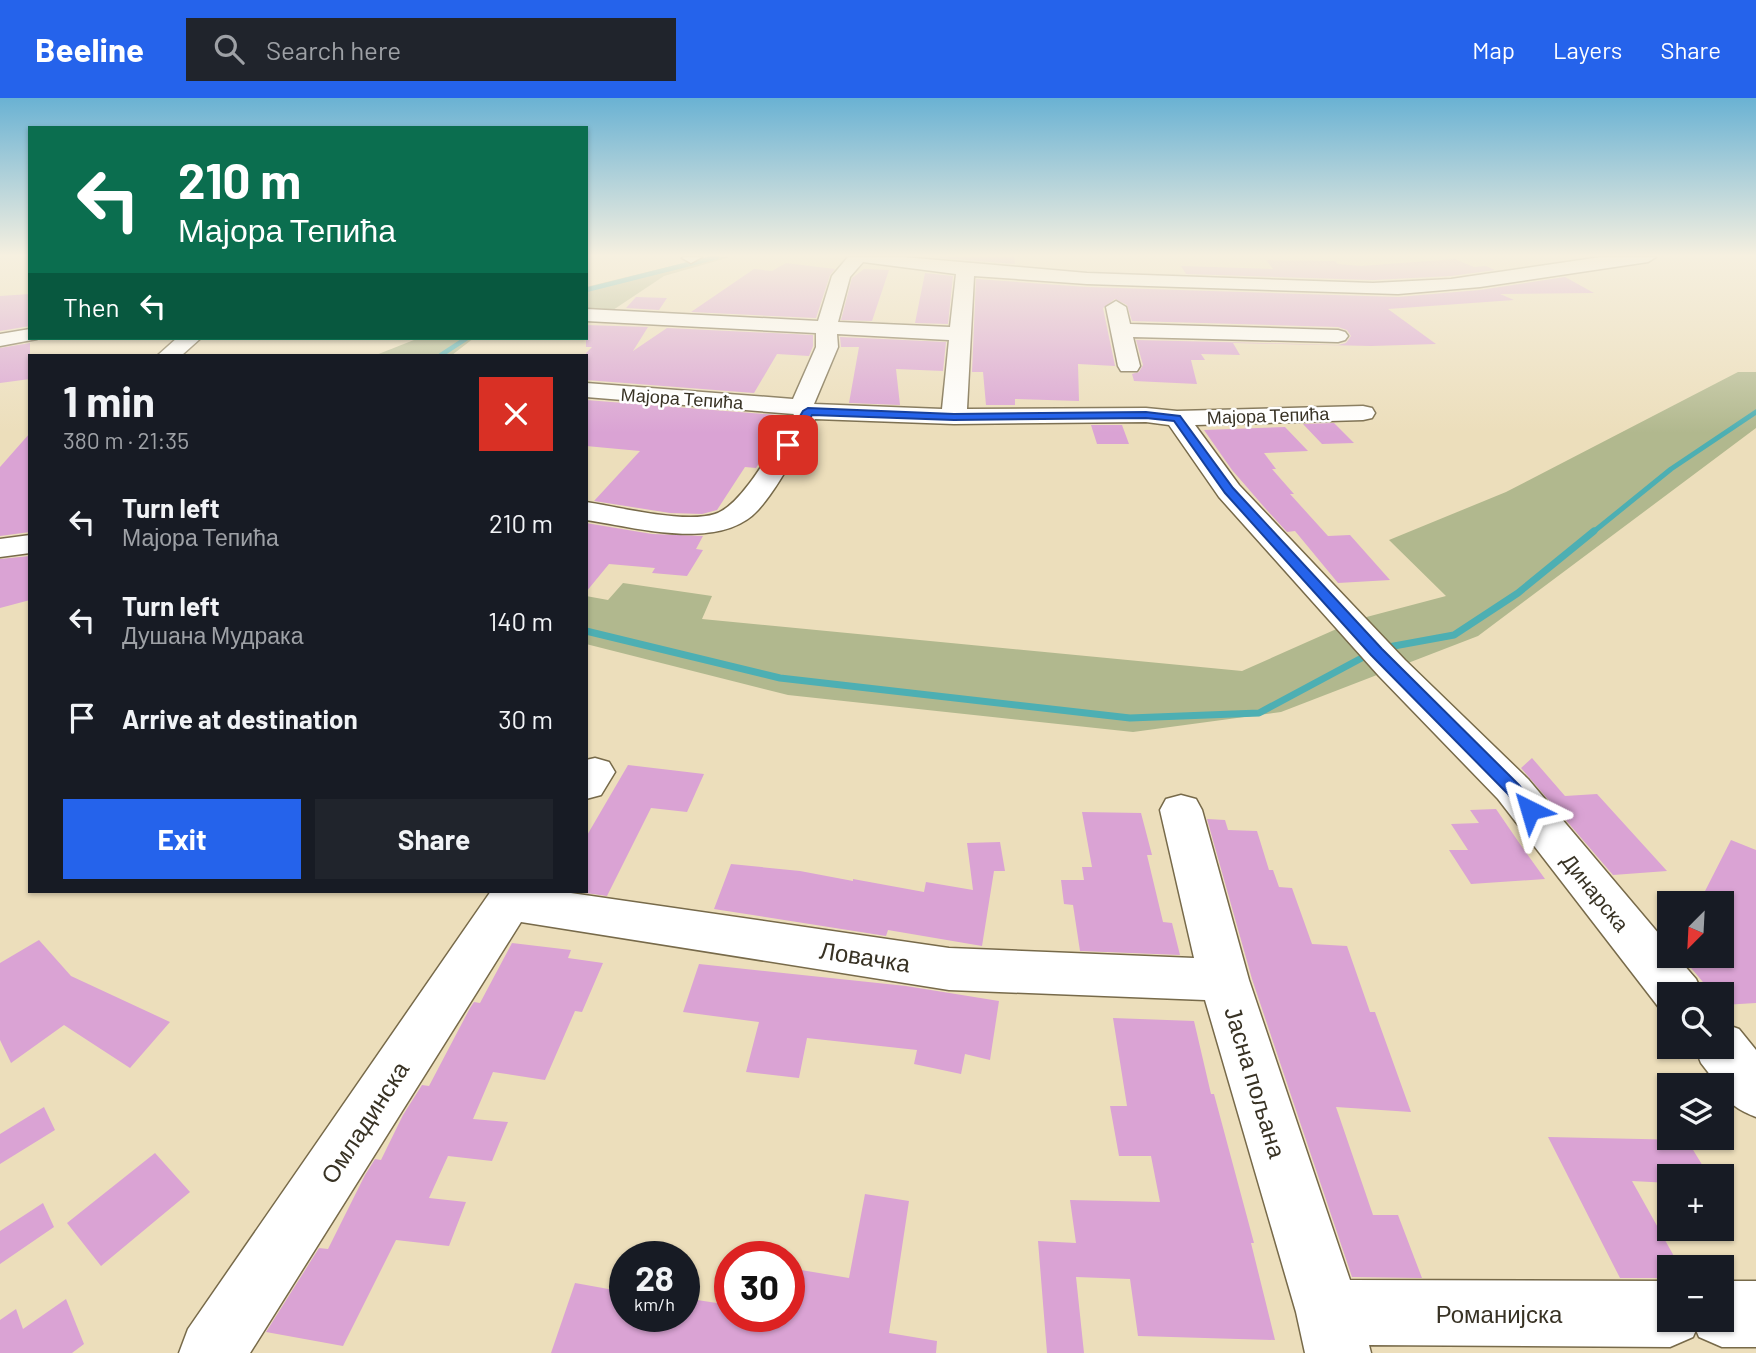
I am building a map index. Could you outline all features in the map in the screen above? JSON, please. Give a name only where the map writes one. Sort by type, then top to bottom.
[{"type":"street","points":[[588,316],[958,334]]},
{"type":"street","points":[[588,511],[695,525],[724,521],[738,514],[749,503],[805,409],[827,347],[826,327],[829,316]]},
{"type":"street","points":[[954,417],[960,316]]},
{"type":"street","points":[[1118,316],[1129,366]]},
{"type":"street","points":[[1122,330],[1338,336]]},
{"type":"street","points":[[0,340],[28,335]]},
{"type":"street","points":[[170,354],[188,340]]},
{"type":"street","name":"Мајора Тепића","points":[[588,390],[805,409],[954,417],[1146,415],[1177,418],[1363,412]]},
{"type":"street","name":"Динарска","points":[[1177,418],[1229,491],[1361,636],[1513,789],[1668,982]]},
{"type":"street","points":[[0,548],[28,544]]},
{"type":"street","name":"Јасна пољана","points":[[1181,810],[1224,980],[1333,1332]]},
{"type":"street","name":"Ловачка","points":[[512,896],[949,969],[1224,980]]},
{"type":"street","name":"Омладинска","points":[[212,1353],[512,896]]},
{"type":"street","points":[[1730,1059],[1756,1091]]},
{"type":"street","points":[[1734,1314],[1756,1314]]},
{"type":"street","name":"Романијска","points":[[1333,1332],[1657,1315]]},
{"type":"green space","points":[[414,340],[471,340],[453,354],[379,354]]},
{"type":"green space","points":[[1738,372],[1756,372],[1756,428],[1478,636],[1281,712],[1133,732],[788,695],[588,645],[588,596],[608,600],[623,583],[712,596],[702,619],[1242,671],[1359,619],[1446,596],[1389,540],[1506,492]]},
{"type":"building","points":[[0,316],[28,316],[28,326],[0,331]]},
{"type":"building","points":[[765,316],[817,316],[816,318]]},
{"type":"building","points":[[842,316],[874,316],[872,321],[841,320]]},
{"type":"building","points":[[916,316],[949,316],[948,324],[915,323]]},
{"type":"building","points":[[974,316],[1105,316],[1115,366],[1078,364],[1079,401],[1015,399],[1015,405],[986,405],[983,372],[972,372]]},
{"type":"building","points":[[1130,316],[1397,316],[1436,344],[1371,346],[1233,343],[1240,355],[1201,354],[1205,360],[1191,360],[1197,384],[1134,381],[1132,374],[1139,372],[1143,365],[1136,340],[1338,345],[1346,343],[1351,336],[1347,330],[1338,327],[1132,321]]},
{"type":"building","points":[[588,325],[648,327],[633,351],[667,328],[813,335],[809,356],[777,354],[754,393],[588,380],[586,353],[592,347],[586,347]]},
{"type":"building","points":[[840,337],[946,342],[943,371],[896,369],[900,405],[849,403],[859,347],[841,347]]},
{"type":"building","points":[[30,343],[28,379],[0,383],[0,348]]},
{"type":"building","points":[[588,400],[789,416],[756,468],[745,467],[717,510],[702,514],[670,513],[594,501],[640,451],[588,446]]},
{"type":"building","points":[[1334,423],[1354,443],[1322,444],[1303,424]]},
{"type":"building","points":[[1091,425],[1122,425],[1129,444],[1097,444]]},
{"type":"building","points":[[1285,427],[1308,451],[1264,453],[1276,469],[1272,469],[1294,494],[1290,494],[1328,536],[1350,535],[1390,580],[1338,583],[1295,531],[1287,532],[1265,508],[1232,470],[1204,430]]},
{"type":"building","points":[[28,435],[28,532],[0,536],[0,467]]},
{"type":"building","points":[[588,523],[652,534],[703,536],[696,549],[703,550],[687,576],[652,573],[655,568],[609,564],[588,590]]},
{"type":"building","points":[[28,556],[28,601],[0,608],[0,559]]},
{"type":"building","points":[[1532,758],[1565,796],[1597,794],[1667,871],[1613,875],[1521,768]]},
{"type":"building","points":[[628,765],[704,774],[687,812],[651,808],[607,896],[586,893],[588,834]]},
{"type":"building","points":[[1496,809],[1545,879],[1471,884],[1449,850],[1468,850],[1451,824],[1479,823],[1470,810]]},
{"type":"building","points":[[1082,812],[1141,813],[1152,855],[1147,855],[1163,922],[1172,923],[1180,955],[1080,951],[1073,905],[1064,904],[1061,880],[1084,880],[1082,867],[1092,867]]},
{"type":"building","points":[[1207,819],[1225,820],[1228,830],[1257,831],[1269,870],[1273,870],[1279,887],[1292,888],[1312,944],[1347,946],[1370,1012],[1375,1012],[1411,1112],[1336,1107],[1373,1215],[1398,1215],[1422,1278],[1352,1277],[1252,979]]},
{"type":"building","points":[[1731,840],[1756,850],[1756,1003],[1734,1004],[1734,982],[1703,982],[1691,968],[1734,968],[1734,891],[1705,891]]},
{"type":"building","points":[[1000,842],[1005,871],[994,871],[982,946],[888,930],[886,936],[714,909],[731,864],[800,871],[924,892],[926,882],[973,890],[967,843]]},
{"type":"building","points":[[39,940],[71,976],[170,1022],[130,1068],[64,1025],[11,1063],[0,1040],[0,963]]},
{"type":"building","points":[[512,943],[571,950],[568,958],[603,963],[582,1012],[575,1011],[545,1080],[493,1072],[473,1119],[508,1122],[492,1161],[448,1156],[429,1198],[466,1202],[449,1246],[396,1240],[343,1346],[266,1332],[319,1248],[328,1249],[365,1175],[375,1159],[381,1160],[403,1115],[422,1085],[429,1086],[470,1008],[474,1002],[480,1003]]},
{"type":"building","points":[[699,964],[906,986],[999,1001],[990,1060],[965,1054],[961,1074],[914,1064],[917,1050],[807,1038],[799,1078],[746,1072],[759,1022],[683,1012]]},
{"type":"building","points":[[1113,1018],[1194,1021],[1211,1094],[1214,1094],[1254,1243],[1251,1243],[1275,1340],[1138,1336],[1130,1279],[1076,1277],[1084,1353],[1047,1353],[1038,1241],[1076,1243],[1070,1200],[1160,1202],[1151,1156],[1119,1156],[1110,1106],[1127,1106]]},
{"type":"building","points":[[44,1107],[55,1130],[0,1164],[0,1134]]},
{"type":"building","points":[[1548,1137],[1657,1139],[1657,1150],[1693,1150],[1702,1164],[1657,1164],[1657,1182],[1632,1181],[1657,1226],[1657,1241],[1665,1241],[1673,1255],[1657,1255],[1657,1278],[1620,1278]]},
{"type":"building","points":[[155,1153],[190,1192],[101,1266],[67,1223]]},
{"type":"building","points":[[865,1194],[909,1201],[889,1333],[937,1341],[936,1353],[551,1353],[575,1283],[609,1289],[609,1332],[700,1332],[700,1300],[714,1303],[714,1332],[805,1332],[805,1271],[849,1278]]},
{"type":"building","points":[[43,1203],[54,1227],[0,1264],[0,1231]]},
{"type":"building","points":[[66,1299],[84,1344],[72,1353],[0,1353],[0,1320],[16,1309],[23,1329]]},
{"type":"waterway","points":[[443,354],[464,340]]},
{"type":"waterway","points":[[1592,533],[1671,469],[1756,412]]},
{"type":"waterway","points":[[1383,648],[1454,635],[1518,593],[1594,531]]},
{"type":"waterway","points":[[588,631],[780,678],[1130,718],[1259,713],[1371,653]]},
{"type":"route","points":[[788,445],[808,411],[954,417],[1146,415],[1177,418],[1229,491],[1361,636],[1513,789],[1530,810]]}]
